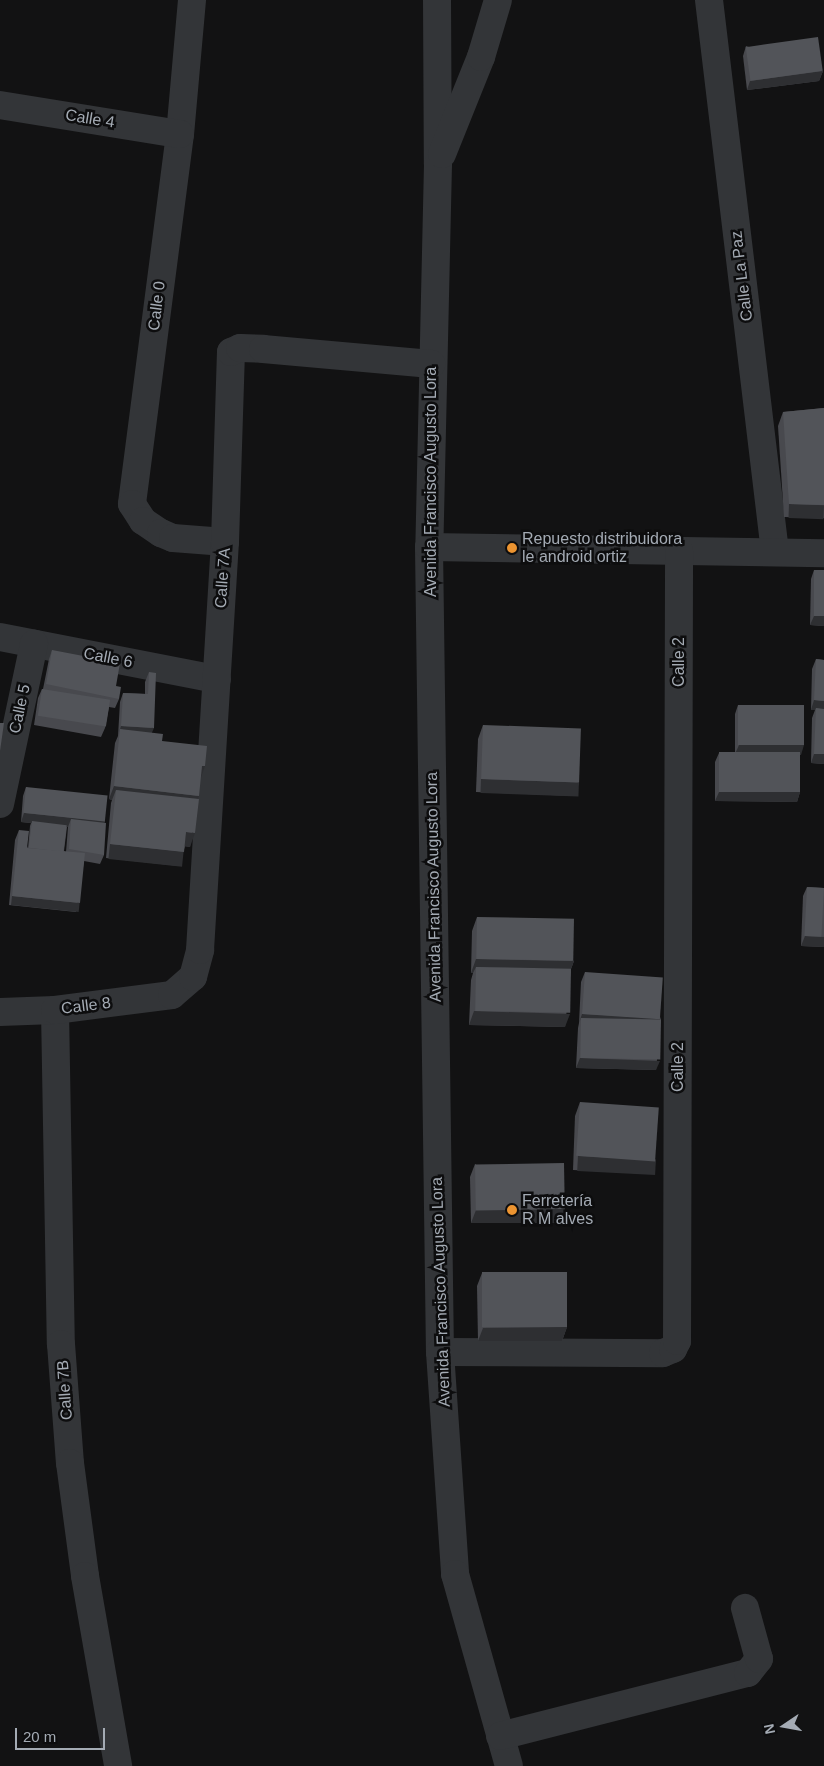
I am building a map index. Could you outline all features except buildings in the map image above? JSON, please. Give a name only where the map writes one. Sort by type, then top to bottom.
[{"type":"street","name":"Calle 0","points":[[192,0],[180,134],[132,504],[143,521],[161,533],[173,538],[226,542]]},
{"type":"street","name":"Avenida Francisco Augusto Lora","points":[[437,0],[438,164],[431,364],[429,547],[440,1352],[456,1574],[508,1766]]},
{"type":"street","points":[[438,164],[481,57],[498,0]]},
{"type":"street","name":"Calle La Paz","points":[[709,0],[775,552]]},
{"type":"street","name":"Calle 4","points":[[0,105],[180,134]]},
{"type":"street","name":"Calle 7A","points":[[172,995],[193,976],[200,950],[226,542],[231,352],[240,348],[263,349],[431,364]]},
{"type":"street","points":[[429,547],[824,553]]},
{"type":"street","name":"Calle 2","points":[[440,1352],[663,1353],[673,1349],[677,1341],[678,551]]},
{"type":"street","name":"Calle 6","points":[[0,637],[217,679]]},
{"type":"street","name":"Calle 5","points":[[0,804],[34,644]]},
{"type":"street","name":"Calle 8","points":[[0,1012],[55,1010],[172,995]]},
{"type":"street","name":"Calle 7B","points":[[55,1010],[61,1344],[70,1463],[85,1576],[118,1766]]},
{"type":"street","points":[[500,1736],[748,1673],[759,1659],[745,1608]]},
{"type":"place","name":"Repuesto distribuidora le android ortiz","points":[[512,548]]},
{"type":"place","name":"Ferretería R M alves","points":[[512,1210]]}]
